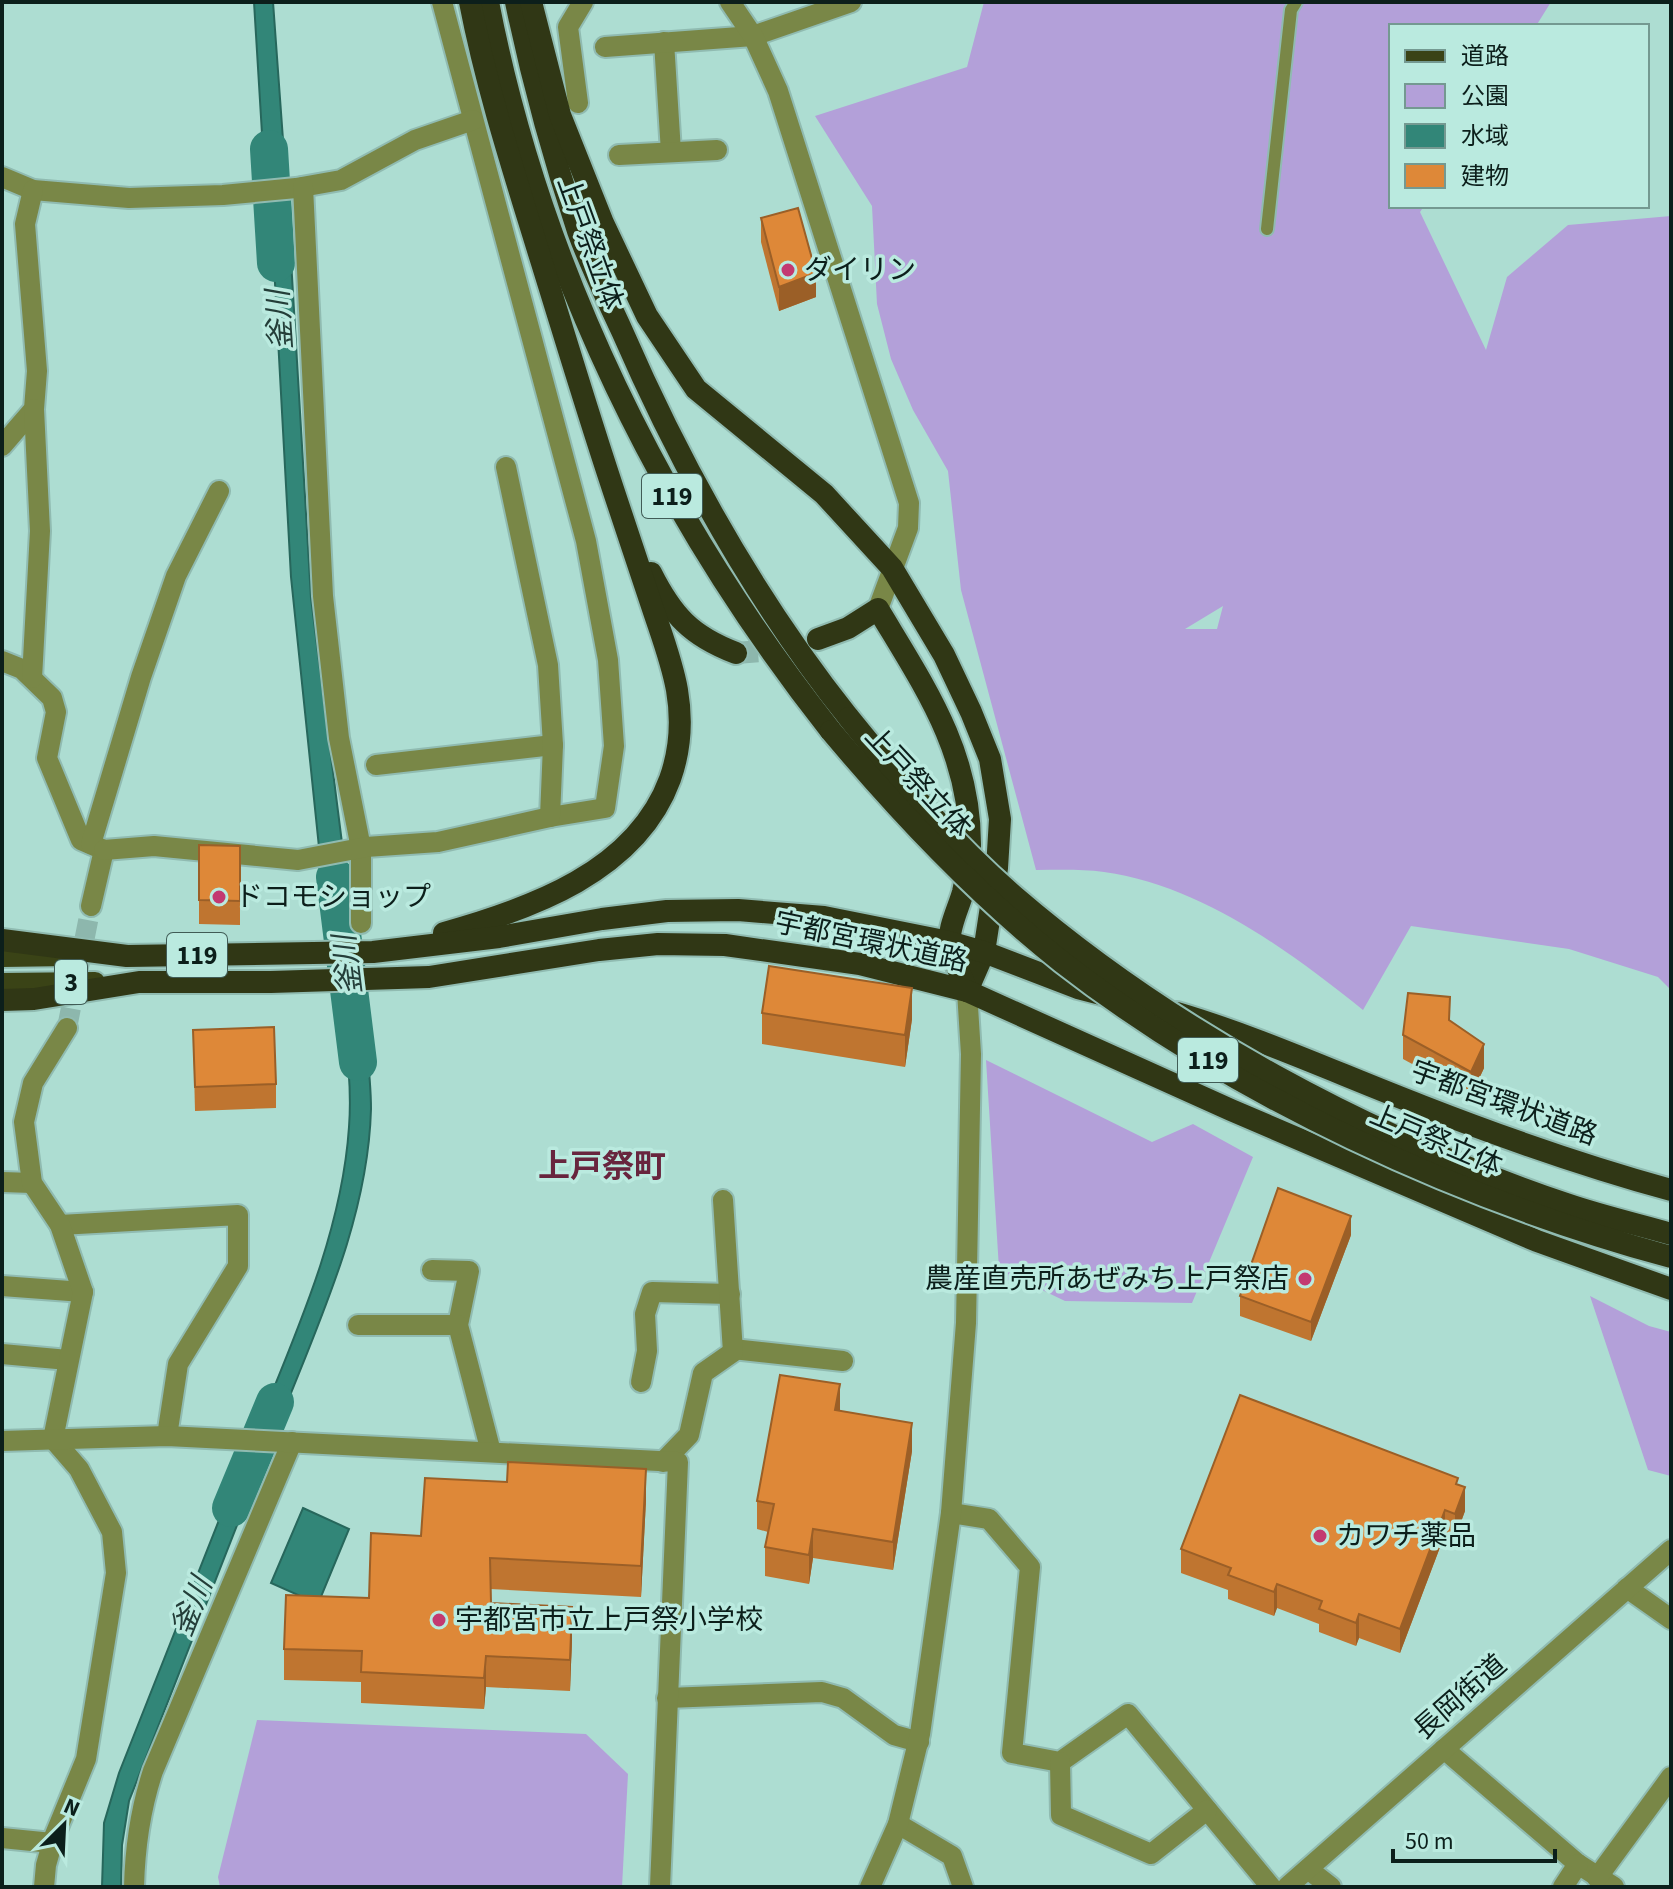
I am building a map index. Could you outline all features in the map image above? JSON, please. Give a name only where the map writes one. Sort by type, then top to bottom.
[{"type":"highway","name":"119","points":[[373,952],[467,926],[533,903],[565,889],[600,866],[645,826],[658,803],[670,779],[680,722],[672,665],[612,488],[545,243],[500,130],[470,2]]},
{"type":"highway","name":"上戸祭立体","points":[[488,2],[545,243],[624,406],[675,502],[788,676],[881,758],[1011,894],[1143,996],[1251,1062],[1353,1116],[1475,1169],[1567,1204],[1671,1234]]},
{"type":"highway","name":"上戸祭立体","points":[[516,2],[529,66],[579,233],[666,431],[757,592],[817,678],[840,724],[920,833],[1062,962],[1141,1019],[1225,1071],[1298,1110],[1425,1170],[1547,1218],[1671,1257]]},
{"type":"highway","points":[[531,2],[560,115],[603,223],[647,316],[696,389],[824,494],[892,568],[944,655],[990,759],[1000,819],[997,868],[984,952],[967,991]]},
{"type":"highway","name":"119","points":[[612,488],[652,576],[675,612],[692,631],[736,653]]},
{"type":"highway","points":[[818,639],[848,628],[878,609],[936,705],[965,785],[970,849],[963,891],[949,942],[967,991]]},
{"type":"highway","name":"宇都宮環状道路","points":[[127,956],[373,952],[499,937],[667,911],[738,910],[824,917],[949,942],[1078,988],[1235,1031],[1423,1107],[1570,1159],[1671,1190]]},
{"type":"highway","name":"119","points":[[2,940],[127,956]]},
{"type":"highway","name":"宇都宮環状道路","points":[[139,982],[378,981],[429,977],[599,950],[658,944],[725,945],[860,964],[967,991],[1231,1110],[1537,1241],[1671,1289]]},
{"type":"highway","name":"119","points":[[2,1000],[34,999],[139,982]]},
{"type":"main road","name":"宇都宮環状道路","points":[[2,957],[127,956]]},
{"type":"main road","name":"宇都宮環状道路","points":[[2,983],[139,982]]},
{"type":"street","points":[[2,661],[22,669],[52,698],[56,712],[47,758],[81,840],[97,847],[154,846],[298,860],[361,848],[438,842],[605,808],[614,746],[608,660],[586,541],[442,2]]},
{"type":"street","points":[[578,103],[568,27],[583,2]]},
{"type":"street","points":[[730,2],[753,36],[778,91],[909,503],[908,528],[878,609]]},
{"type":"street","points":[[605,47],[753,36],[851,2]]},
{"type":"street","points":[[664,42],[671,152]]},
{"type":"street","points":[[2,177],[33,190],[129,198],[223,195],[300,187],[341,180],[415,140],[473,120]]},
{"type":"street","points":[[619,155],[717,150]]},
{"type":"street","points":[[300,187],[323,596],[339,738],[361,848],[361,923]]},
{"type":"street","points":[[32,678],[40,531],[34,409],[37,371],[25,224],[33,190]]},
{"type":"street","points":[[2,446],[34,409]]},
{"type":"street","points":[[506,467],[548,665],[553,745],[550,817]]},
{"type":"street","points":[[91,906],[97,847],[141,677],[176,576],[219,491]]},
{"type":"street","points":[[376,765],[553,745]]},
{"type":"street","points":[[870,1887],[898,1824],[919,1742],[951,1513],[966,1323],[971,1054],[967,991]]},
{"type":"street","points":[[53,1439],[83,1292],[60,1225],[32,1183],[24,1122],[33,1083],[67,1028]]},
{"type":"street","points":[[2,1182],[32,1183]]},
{"type":"street","points":[[663,1462],[689,1435],[703,1373],[733,1352],[723,1200]]},
{"type":"street","points":[[60,1225],[238,1215],[238,1266],[178,1364],[167,1436]]},
{"type":"street","points":[[432,1270],[469,1271],[458,1325],[491,1452]]},
{"type":"street","points":[[2,1286],[83,1292]]},
{"type":"street","points":[[641,1382],[647,1351],[645,1314],[652,1292],[730,1294]]},
{"type":"street","points":[[358,1325],[458,1325]]},
{"type":"street","points":[[733,1349],[843,1361]]},
{"type":"street","points":[[2,1354],[68,1360]]},
{"type":"street","points":[[2,1441],[167,1436],[678,1462],[660,1887]]},
{"type":"street","points":[[44,1887],[52,1843],[86,1759],[116,1573],[112,1532],[79,1469],[53,1439]]},
{"type":"street","points":[[134,1887],[141,1808],[153,1771],[292,1442]]},
{"type":"street","points":[[951,1513],[989,1519],[1030,1567],[1012,1753],[1060,1762],[1128,1714],[1271,1887]]},
{"type":"street","name":"長岡街道","points":[[1287,1887],[1671,1550]]},
{"type":"street","points":[[1627,1588],[1671,1619]]},
{"type":"street","points":[[667,1698],[822,1692],[843,1698],[894,1735],[919,1742]]},
{"type":"street","points":[[1444,1749],[1578,1864],[1606,1882],[1671,1777]]},
{"type":"street","points":[[1060,1762],[1061,1815],[1151,1854],[1207,1810]]},
{"type":"street","points":[[898,1824],[952,1856],[963,1887]]},
{"type":"street","points":[[2,1838],[52,1843]]},
{"type":"street","points":[[1563,1887],[1578,1864]]},
{"type":"street","points":[[1308,1869],[1331,1887]]},
{"type":"lane","points":[[1267,229],[1291,10],[1296,2]]},
{"type":"green space","points":[[984,2],[1551,2],[1537,24],[1389,24],[1389,208],[1423,208],[1420,212],[1486,350],[1507,277],[1568,225],[1671,216],[1671,990],[1658,977],[1569,949],[1411,926],[1363,1010],[1274,944],[1209,906],[1175,891],[1140,879],[1104,872],[1036,870],[961,590],[948,471],[913,410],[891,359],[877,304],[872,206],[815,116],[967,67]],"holes":[[[1223,606],[1217,629],[1185,629]]]},
{"type":"green space","points":[[986,1060],[1152,1142],[1193,1124],[1253,1157],[1192,1303],[1065,1301],[1015,1277],[1000,1285]]},
{"type":"green space","points":[[1590,1296],[1649,1326],[1671,1332],[1671,1476],[1648,1470]]},
{"type":"green space","points":[[257,1720],[586,1734],[628,1774],[622,1887],[220,1887],[218,1877]]},
{"type":"water","points":[[254,2],[273,2],[286,181],[265,183]]},
{"type":"water","points":[[288,209],[311,598],[342,843],[319,847],[291,577],[271,210]]},
{"type":"water","points":[[344,862],[353,927],[327,928],[321,865]]},
{"type":"water","points":[[342,1011],[363,1012],[371,1109],[361,1192],[323,1313],[276,1431],[257,1429],[315,1281],[345,1166],[350,1112]]},
{"type":"water","points":[[242,1462],[261,1464],[129,1801],[122,1845],[121,1887],[102,1887],[104,1823],[119,1773]]},
{"type":"water","points":[[303,1508],[349,1529],[318,1604],[271,1583]]},
{"type":"building","points":[[798,208],[816,273],[779,287],[761,218]]},
{"type":"building","points":[[199,845],[240,846],[240,901],[199,900]]},
{"type":"building","points":[[769,966],[912,988],[905,1035],[762,1013]]},
{"type":"building","points":[[1408,993],[1450,997],[1449,1020],[1484,1044],[1471,1072],[1403,1035]]},
{"type":"building","points":[[274,1027],[276,1084],[195,1087],[193,1030]]},
{"type":"building","points":[[1278,1188],[1351,1216],[1311,1322],[1240,1296]]},
{"type":"building","points":[[780,1375],[840,1384],[835,1410],[912,1423],[893,1542],[813,1529],[809,1555],[765,1547],[774,1504],[757,1501]]},
{"type":"building","name":"カワチ薬品","points":[[1240,1395],[1458,1478],[1456,1484],[1465,1487],[1455,1514],[1445,1510],[1400,1629],[1359,1614],[1356,1623],[1319,1609],[1322,1601],[1277,1584],[1274,1592],[1228,1575],[1231,1568],[1181,1549]]},
{"type":"building","points":[[508,1462],[646,1469],[641,1566],[490,1558],[491,1603],[572,1607],[570,1660],[486,1656],[484,1678],[361,1672],[362,1651],[284,1649],[286,1595],[369,1598],[371,1533],[421,1536],[425,1478],[507,1482]]},
{"type":"waterway","name":"釜川","points":[[269,149],[276,263]]},
{"type":"waterway","name":"釜川","points":[[335,877],[358,1062]]},
{"type":"waterway","name":"釜川","points":[[231,1508],[275,1402]]},
{"type":"tunnel","points":[[736,653],[786,649]]},
{"type":"tunnel","points":[[67,1028],[91,906]]},
{"type":"place","name":"ダイリン","points":[[788,270]]},
{"type":"place","name":"ドコモショップ","points":[[219,897]]},
{"type":"place","name":"農産直売所あぜみち上戸祭店","points":[[1305,1279]]},
{"type":"place","name":"カワチ薬品","points":[[1320,1536]]},
{"type":"place","name":"宇都宮市立上戸祭小学校","points":[[439,1620]]},
{"type":"district","name":"上戸祭町","points":[[602,1167]]}]
